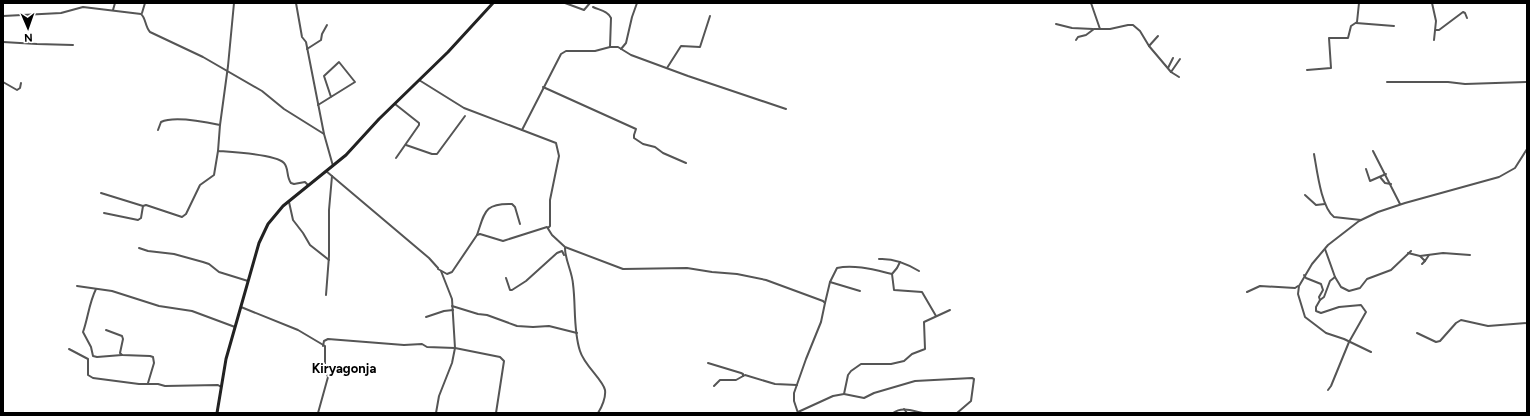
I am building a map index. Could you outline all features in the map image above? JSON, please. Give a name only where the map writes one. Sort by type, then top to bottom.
[{"type":"street","points":[[113,10],[114,3]]},
{"type":"street","points":[[145,3],[142,14],[146,26],[150,32],[203,57],[262,91],[284,109],[324,134]]},
{"type":"street","points":[[102,193],[143,206],[148,205],[182,217],[185,215],[200,185],[214,175],[218,151],[234,3]]},
{"type":"street","points":[[296,3],[301,34],[306,42],[324,134],[333,166]]},
{"type":"street","points":[[217,413],[226,358],[235,327],[263,233],[275,215],[289,200],[346,155],[448,52],[494,3]]},
{"type":"street","points":[[565,3],[584,10],[590,3]]},
{"type":"street","points":[[620,49],[626,43],[637,3]]},
{"type":"street","points":[[1090,3],[1100,29]]},
{"type":"street","points":[[1356,23],[1359,3]]},
{"type":"street","points":[[1432,3],[1435,13],[1436,30],[1434,40]]},
{"type":"street","points":[[3,16],[61,13],[82,7],[142,14]]},
{"type":"street","points":[[592,7],[610,15],[610,47]]},
{"type":"street","points":[[1436,30],[1439,30],[1463,12],[1465,12],[1467,18]]},
{"type":"street","points":[[667,68],[682,46],[700,47],[710,16]]},
{"type":"street","points":[[1307,70],[1330,68],[1329,38],[1348,38],[1351,26],[1356,23],[1394,26]]},
{"type":"street","points":[[1056,24],[1072,28],[1094,29],[1133,25],[1140,31],[1149,46],[1171,72],[1179,77]]},
{"type":"street","points":[[307,49],[321,40],[322,34],[327,25]]},
{"type":"street","points":[[1076,40],[1078,37],[1086,35],[1094,29]]},
{"type":"street","points":[[1149,46],[1158,36]]},
{"type":"street","points":[[3,42],[73,45]]},
{"type":"street","points":[[522,130],[561,54],[564,52],[581,50],[595,51],[610,47],[620,49],[631,55],[720,88],[786,109]]},
{"type":"street","points":[[1168,68],[1173,58]]},
{"type":"street","points":[[1171,72],[1180,59]]},
{"type":"street","points":[[318,105],[331,97],[355,81],[339,62],[324,76],[331,97]]},
{"type":"street","points":[[419,80],[464,108],[485,114],[556,143],[559,156],[550,200],[550,226],[548,228]]},
{"type":"street","points":[[3,82],[17,90],[20,88],[21,83]]},
{"type":"street","points":[[1387,82],[1448,82],[1465,84],[1527,82]]},
{"type":"street","points":[[543,87],[636,130],[634,138],[643,144],[655,147],[663,153],[686,163]]},
{"type":"street","points":[[395,104],[418,123],[418,127],[396,158]]},
{"type":"street","points":[[406,145],[437,154],[465,116]]},
{"type":"street","points":[[158,130],[160,122],[164,120],[177,119],[220,125]]},
{"type":"street","points":[[1371,352],[1326,333],[1305,317],[1298,294],[1299,286],[1304,275],[1325,249],[1347,229],[1362,220],[1400,204],[1499,177],[1518,165],[1527,149]]},
{"type":"street","points":[[218,151],[264,156],[280,160],[286,166],[290,183],[294,184],[305,182],[308,185]]},
{"type":"street","points":[[1374,151],[1400,204]]},
{"type":"street","points":[[1314,154],[1325,204],[1331,215],[1334,217],[1362,220]]},
{"type":"street","points":[[1366,169],[1370,180],[1386,174]]},
{"type":"street","points":[[326,171],[429,258],[438,269],[441,270],[450,292],[453,310],[454,348],[452,364],[439,396],[436,413]]},
{"type":"street","points":[[326,294],[329,260],[329,210],[332,176]]},
{"type":"street","points":[[1380,177],[1385,183],[1391,184]]},
{"type":"street","points":[[1305,195],[1316,205],[1325,204]]},
{"type":"street","points":[[289,200],[293,220],[310,245],[329,260]]},
{"type":"street","points":[[438,269],[447,274],[452,272],[477,235],[489,207],[494,205],[512,204],[515,207],[520,224]]},
{"type":"street","points":[[104,213],[138,220],[141,218],[143,206]]},
{"type":"street","points":[[477,235],[480,234],[503,241],[540,228],[548,228]]},
{"type":"street","points":[[548,228],[565,247],[623,268],[687,268],[754,277],[825,303]]},
{"type":"street","points":[[565,247],[565,256],[573,282],[580,351],[583,358],[603,385],[605,391],[604,400],[598,413]]},
{"type":"street","points":[[139,248],[148,251],[174,254],[203,262],[209,264],[219,272],[249,281]]},
{"type":"street","points":[[1325,249],[1340,287],[1349,291],[1354,291],[1360,288],[1367,279],[1391,270],[1408,253],[1412,251]]},
{"type":"street","points":[[506,278],[510,290],[512,290],[526,281],[557,253],[562,252],[565,256]]},
{"type":"street","points":[[1408,253],[1420,256],[1443,253],[1470,255]]},
{"type":"street","points":[[1422,264],[1429,255]]},
{"type":"street","points":[[1420,256],[1425,261]]},
{"type":"street","points":[[879,259],[889,259],[900,262],[919,271]]},
{"type":"street","points":[[892,274],[898,268],[900,262]]},
{"type":"street","points":[[892,274],[876,270],[842,267],[837,268],[830,282],[821,322],[794,396],[798,413],[833,396],[844,394],[864,398],[874,393],[916,381],[972,378],[974,379],[970,401],[958,413]]},
{"type":"street","points":[[892,274],[894,290],[922,292],[936,316]]},
{"type":"street","points":[[1304,275],[1306,278],[1321,284],[1323,290],[1319,297],[1320,300]]},
{"type":"street","points":[[1328,390],[1349,342],[1366,312],[1361,305],[1339,307],[1317,313],[1316,307],[1320,300],[1324,297],[1330,281],[1335,277]]},
{"type":"street","points":[[830,282],[860,291]]},
{"type":"street","points":[[77,286],[122,294],[159,306],[192,311],[235,327]]},
{"type":"street","points":[[1247,292],[1260,286],[1295,288],[1299,286]]},
{"type":"street","points":[[96,289],[90,302],[83,332],[91,347],[93,356],[153,357],[154,363],[148,383]]},
{"type":"street","points":[[452,306],[478,314],[487,315],[517,326],[533,328],[549,326],[577,333]]},
{"type":"street","points":[[241,307],[298,330],[322,346],[325,346],[326,369],[328,377],[318,413]]},
{"type":"street","points":[[426,317],[444,311],[453,310]]},
{"type":"street","points":[[844,394],[848,375],[861,364],[891,364],[904,361],[912,354],[925,349],[924,322],[950,310]]},
{"type":"street","points":[[1417,333],[1436,342],[1440,341],[1456,323],[1461,320],[1488,326],[1527,323]]},
{"type":"street","points":[[106,330],[122,336],[120,352],[122,356]]},
{"type":"street","points":[[322,346],[324,341],[328,339],[404,345],[422,344],[428,347],[454,348],[498,356],[503,360],[496,413]]},
{"type":"street","points":[[69,349],[88,359],[88,375],[90,378],[139,384],[148,383],[164,386],[218,385],[221,387]]},
{"type":"street","points":[[708,363],[741,373],[743,374],[742,376]]},
{"type":"street","points":[[714,386],[720,380],[736,380],[746,375],[775,384],[797,385]]},
{"type":"street","points":[[893,413],[897,410],[904,409],[923,413]]},
{"type":"street","points":[[904,409],[907,413]]},
{"type":"district","name":"Kiryagonja","points":[[344,368]]}]
